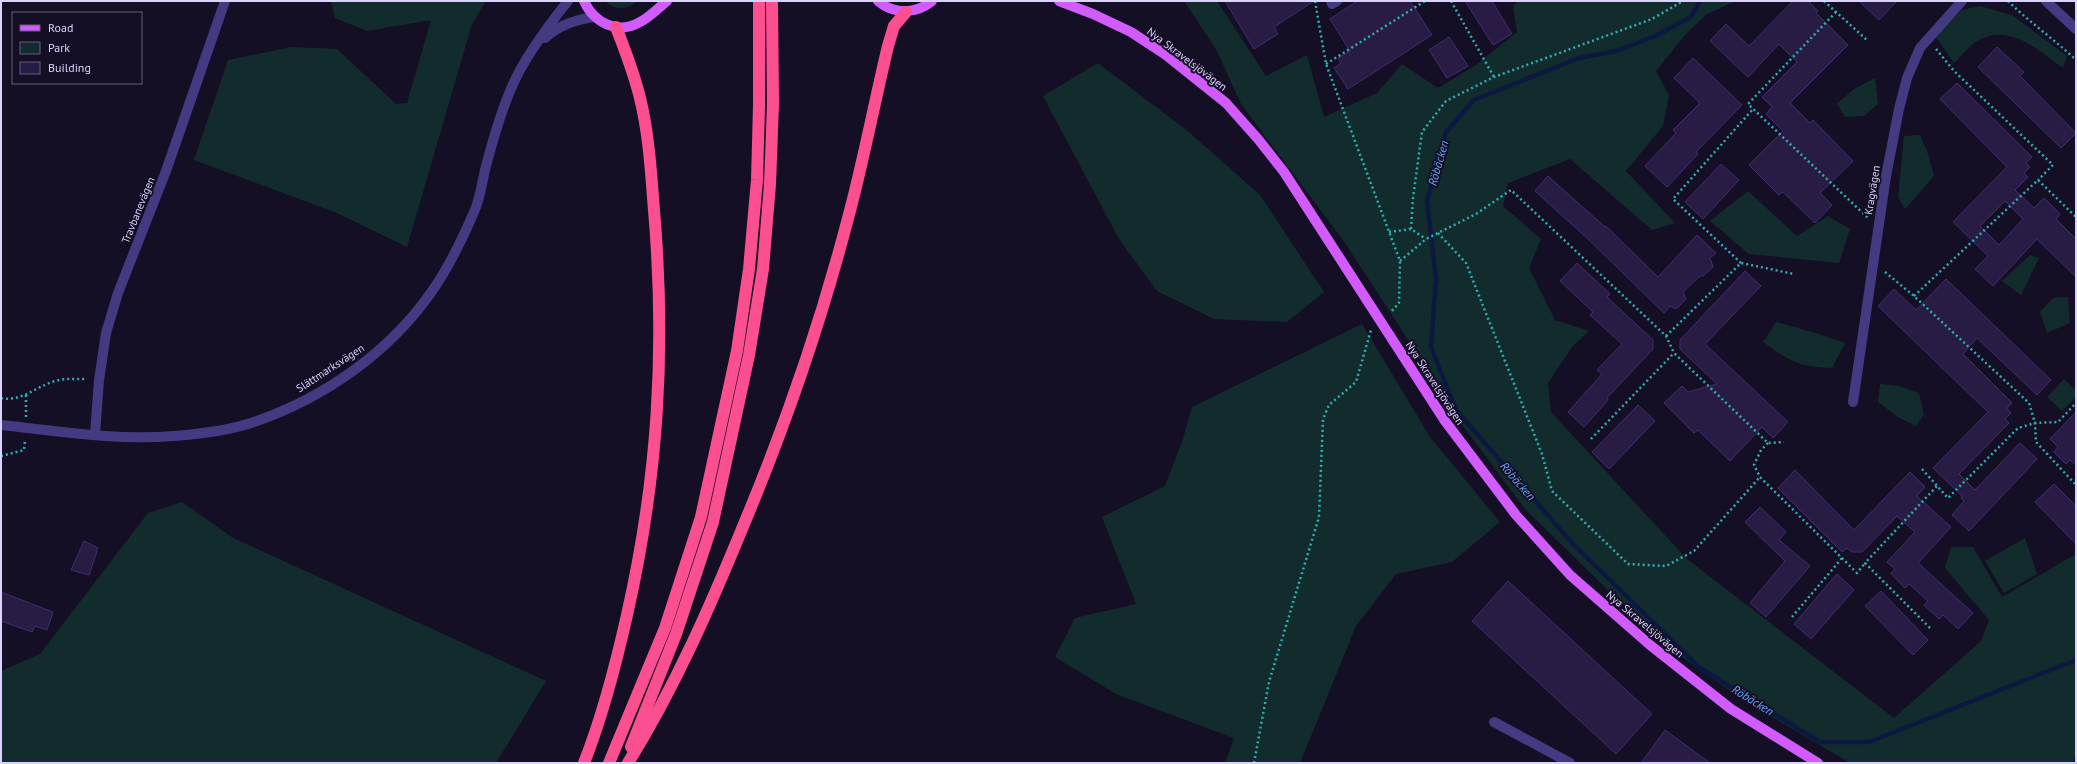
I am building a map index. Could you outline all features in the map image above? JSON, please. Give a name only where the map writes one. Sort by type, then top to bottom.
[{"type":"highway","points":[[608,763],[665,628],[701,517],[737,351],[749,269],[757,180],[759,1]]},
{"type":"highway","points":[[624,763],[676,634],[712,522],[749,355],[763,269],[770,184],[773,104],[772,1]]},
{"type":"highway","points":[[628,763],[658,715],[709,611],[772,458],[815,332],[848,222],[888,46],[894,26],[906,12]]},
{"type":"highway","points":[[584,763],[618,653],[639,561],[651,484],[660,388],[660,308],[656,231],[648,145],[641,100],[634,73],[616,27]]},
{"type":"main road","points":[[584,1],[594,17],[601,22],[616,27],[624,27],[640,22],[667,1]]},
{"type":"main road","points":[[878,1],[887,8],[906,12],[919,9],[932,1]]},
{"type":"main road","name":"Nya Skravelsjövägen","points":[[1059,1],[1093,14],[1131,32],[1166,55],[1226,103],[1284,172],[1445,421],[1516,515],[1570,575],[1650,646],[1731,709],[1818,763]]},
{"type":"street","name":"Travbanevägen","points":[[95,434],[99,380],[106,333],[118,293],[166,171],[225,1]]},
{"type":"street","name":"Slättmarksvägen","points":[[1,425],[135,437],[173,436],[206,432],[256,421],[300,402],[367,361],[401,330],[431,294],[454,253],[475,210],[491,149],[510,90],[525,61],[568,1]]},
{"type":"street","points":[[1330,1],[1332,4],[1337,1]]},
{"type":"street","name":"Kragvägen","points":[[1853,402],[1873,263],[1897,116],[1906,78],[1920,48],[1962,1]]},
{"type":"street","points":[[2046,1],[2076,29]]},
{"type":"street","name":"Slättmarksvägen","points":[[535,48],[550,34],[564,25],[579,19],[594,17]]},
{"type":"street","points":[[1494,722],[1570,763]]},
{"type":"path","points":[[1315,1],[1326,64],[1400,261],[1399,303],[1391,312]]},
{"type":"path","points":[[1326,64],[1425,1]]},
{"type":"path","points":[[1451,1],[1494,77]]},
{"type":"path","points":[[1411,229],[1413,198],[1422,132],[1446,101],[1494,77],[1652,19],[1683,1]]},
{"type":"path","points":[[1824,1],[1868,41]]},
{"type":"path","points":[[2008,1],[2026,19],[2054,40],[2076,60]]},
{"type":"path","points":[[1836,12],[1748,104],[1879,228]]},
{"type":"path","points":[[1914,296],[2053,165],[1954,71],[1928,39]]},
{"type":"path","points":[[1754,109],[1673,198],[1741,263],[1794,274]]},
{"type":"path","points":[[2038,180],[2076,217]]},
{"type":"path","points":[[1400,261],[1426,239],[1476,214],[1511,190],[1666,336],[1674,353],[1768,443]]},
{"type":"path","points":[[1390,232],[1411,229],[1426,239]]},
{"type":"path","points":[[1437,233],[1466,263],[1542,454],[1552,491],[1628,564],[1666,566],[1694,552],[1760,477]]},
{"type":"path","points":[[1666,336],[1741,263]]},
{"type":"path","points":[[1873,263],[1914,296],[2029,403],[2035,423],[2036,442],[2076,485]]},
{"type":"path","points":[[1254,763],[1269,682],[1320,517],[1323,419],[1329,405],[1356,382],[1371,330]]},
{"type":"path","points":[[1591,440],[1674,353]]},
{"type":"path","points":[[1,398],[19,397],[51,382],[69,378],[99,380]]},
{"type":"path","points":[[1922,469],[1948,498],[2018,428],[2035,423],[2058,422],[2076,403]]},
{"type":"path","points":[[1784,442],[1768,443],[1761,450],[1754,465],[1760,477],[1857,573],[1937,486]]},
{"type":"path","points":[[1792,617],[1842,558]]},
{"type":"path","points":[[1865,563],[1930,628]]},
{"type":"green space","points":[[331,1],[486,1],[472,24],[407,247],[337,213],[194,160],[228,60],[291,47],[337,49],[396,104],[407,103],[431,20],[367,31],[335,18]]},
{"type":"green space","points":[[605,1],[638,1],[626,8],[617,8]]},
{"type":"green space","points":[[1184,1],[1217,1],[1266,76],[1307,55],[1324,117],[1377,93],[1402,64],[1438,88],[1476,65],[1517,32],[1513,6],[1518,1],[1736,1],[1707,14],[1685,35],[1656,71],[1669,95],[1663,126],[1626,171],[1675,223],[1652,230],[1570,159],[1508,183],[1503,206],[1541,239],[1529,268],[1555,320],[1589,331],[1572,347],[1548,383],[1551,412],[1687,559],[1894,718],[1981,641],[1989,620],[1945,568],[1951,547],[1973,547],[2002,597],[2076,554],[2076,751],[2073,763],[1850,763],[1737,696],[1660,641],[1525,509],[1451,410],[1396,321],[1343,240],[1241,104],[1217,51]]},
{"type":"green space","points":[[1980,6],[2012,15],[2067,56],[2063,68],[2023,41],[2012,36],[2000,35],[1989,36],[1977,41],[1954,63],[1935,36],[1962,10]]},
{"type":"green space","points":[[1098,63],[1189,132],[1260,195],[1324,292],[1287,322],[1214,319],[1157,291],[1119,239],[1043,96]]},
{"type":"green space","points":[[1875,78],[1878,104],[1864,116],[1845,117],[1837,104],[1854,89]]},
{"type":"green space","points":[[1920,135],[1927,151],[1934,176],[1905,209],[1898,197],[1904,136]]},
{"type":"green space","points":[[1748,191],[1797,236],[1828,216],[1850,229],[1839,263],[1749,254],[1710,221]]},
{"type":"green space","points":[[2030,255],[2039,258],[2021,295],[2002,281]]},
{"type":"green space","points":[[2068,297],[2070,323],[2047,333],[2040,312],[2053,298]]},
{"type":"green space","points":[[1776,322],[1845,343],[1832,368],[1811,366],[1795,362],[1763,342]]},
{"type":"green space","points":[[1362,324],[1430,437],[1500,522],[1452,562],[1396,574],[1356,626],[1300,763],[1225,763],[1234,738],[1116,694],[1055,657],[1075,618],[1136,604],[1102,517],[1165,486],[1183,439],[1192,407]]},
{"type":"green space","points":[[2064,379],[2076,391],[2076,397],[2062,411],[2047,397]]},
{"type":"green space","points":[[1880,384],[1899,386],[1919,393],[1924,414],[1916,426],[1898,417],[1878,402]]},
{"type":"green space","points":[[182,502],[233,538],[546,681],[496,763],[1,763],[1,671],[40,654],[148,513]]},
{"type":"green space","points":[[2025,538],[2037,574],[2004,593],[1985,561]]},
{"type":"building","points":[[1225,1],[1314,1],[1274,27],[1278,34],[1254,49]]},
{"type":"building","points":[[1357,1],[1410,1],[1432,35],[1348,89],[1334,68],[1341,63],[1338,58],[1350,51],[1330,19]]},
{"type":"building","points":[[1465,1],[1492,1],[1512,34],[1493,45]]},
{"type":"building","points":[[1793,1],[1808,1],[1818,11],[1816,13],[1848,45],[1790,103],[1810,123],[1813,120],[1853,161],[1820,193],[1832,205],[1815,223],[1783,192],[1779,195],[1749,165],[1783,131],[1766,114],[1772,107],[1762,97],[1797,62],[1779,44],[1748,77],[1710,41],[1726,24],[1749,46]]},
{"type":"building","points":[[1859,1],[1897,1],[1879,20]]},
{"type":"building","points":[[1449,37],[1468,66],[1447,78],[1429,50]]},
{"type":"building","points":[[1997,47],[2024,72],[2020,76],[2076,133],[2061,148],[1978,67]]},
{"type":"building","points":[[1693,58],[1742,105],[1696,152],[1698,154],[1667,187],[1645,166],[1676,133],[1673,130],[1700,103],[1674,78]]},
{"type":"building","points":[[1957,83],[2032,157],[2026,163],[2030,167],[2024,173],[2028,177],[2015,190],[2034,208],[2044,198],[2060,214],[2056,219],[2076,239],[2076,277],[2037,239],[1993,286],[1975,269],[1988,256],[1953,222],[2007,167],[1940,99]],"holes":[[[2005,201],[2023,219],[1999,245],[1980,226]]]},
{"type":"building","points":[[1721,164],[1739,180],[1703,219],[1685,202]]},
{"type":"building","points":[[1548,176],[1605,227],[1606,226],[1658,277],[1697,235],[1716,253],[1710,258],[1713,267],[1703,276],[1700,276],[1683,292],[1686,299],[1676,309],[1670,306],[1664,313],[1587,238],[1535,191]]},
{"type":"building","points":[[1577,263],[1610,294],[1607,297],[1653,340],[1653,349],[1607,398],[1608,400],[1584,427],[1568,412],[1602,374],[1597,370],[1622,344],[1590,315],[1593,312],[1560,281]]},
{"type":"building","points":[[1745,271],[1761,286],[1705,344],[1788,422],[1773,438],[1762,427],[1730,461],[1698,430],[1694,433],[1664,403],[1682,386],[1688,392],[1717,384],[1680,349],[1680,340]]},
{"type":"building","points":[[1946,279],[2051,380],[2037,395],[1977,338],[1963,354],[2012,403],[2007,408],[2011,413],[2005,419],[2009,423],[1959,474],[1975,490],[2020,443],[2037,459],[1969,531],[1952,515],[1964,501],[1961,498],[1962,496],[1933,468],[1988,412],[1878,306],[1894,289],[1916,310]]},
{"type":"building","points":[[1638,405],[1655,421],[1609,469],[1592,452]]},
{"type":"building","points":[[2076,412],[2076,465],[2070,460],[2066,464],[2054,452],[2058,447],[2050,439]]},
{"type":"building","points":[[1795,470],[1854,530],[1910,472],[1925,487],[1917,496],[1951,527],[1918,563],[1973,613],[1958,629],[1943,615],[1939,619],[1924,605],[1928,601],[1909,584],[1905,588],[1891,573],[1895,569],[1887,562],[1915,532],[1897,516],[1862,552],[1852,552],[1847,548],[1842,552],[1778,488]]},
{"type":"building","points":[[2054,484],[2076,506],[2076,544],[2035,502]]},
{"type":"building","points":[[1760,507],[1786,532],[1779,540],[1810,566],[1766,617],[1750,603],[1785,561],[1745,522]]},
{"type":"building","points":[[84,541],[98,548],[89,575],[71,570]]},
{"type":"building","points":[[1837,574],[1854,590],[1811,639],[1794,624]]},
{"type":"building","points":[[1508,581],[1652,714],[1616,754],[1472,621]]},
{"type":"building","points":[[1881,591],[1928,640],[1913,655],[1865,606]]},
{"type":"building","points":[[1,592],[53,612],[47,630],[35,626],[32,632],[1,621]]},
{"type":"building","points":[[1665,730],[1710,763],[1641,763]]},
{"type":"waterway","name":"Röbäcken","points":[[1700,1],[1691,17],[1655,36],[1616,51],[1579,58],[1474,100],[1446,132],[1427,201],[1436,279],[1431,347],[1456,410],[1572,543],[1700,668],[1820,742],[1869,742],[2076,660]]}]
